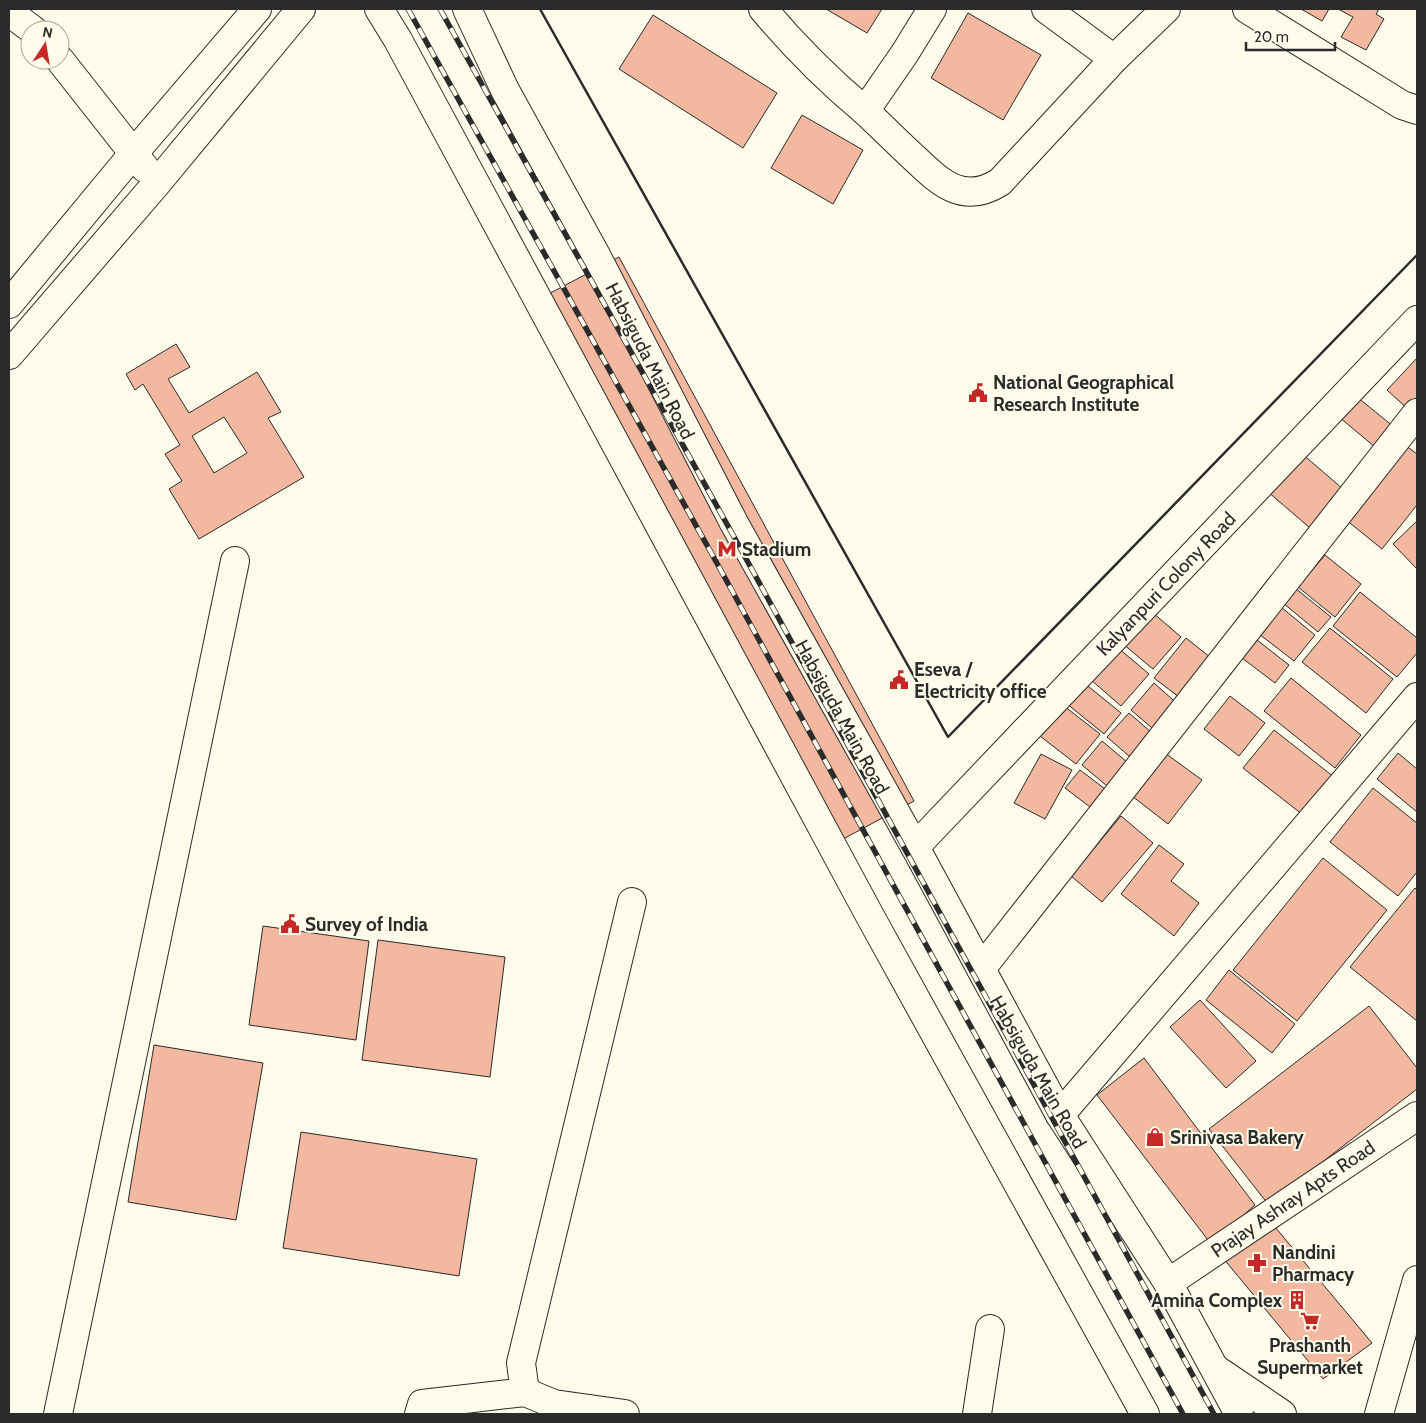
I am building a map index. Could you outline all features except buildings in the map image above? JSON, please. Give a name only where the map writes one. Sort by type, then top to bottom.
[{"type":"main road","points":[[9,304],[133,154],[257,9]]},
{"type":"main road","points":[[9,355],[157,183],[301,9]]},
{"type":"main road","points":[[379,9],[398,40],[870,916],[1145,1414]]},
{"type":"main road","name":"Habsiguda Main Road","points":[[467,9],[505,90],[597,257],[734,523],[915,847],[1060,1115],[1168,1283],[1239,1414]]},
{"type":"main road","points":[[763,9],[838,89],[865,111],[936,180],[964,191],[990,188],[1000,182],[1114,59],[1166,9]]},
{"type":"main road","points":[[865,111],[905,53],[932,9]]},
{"type":"main road","points":[[1046,9],[1114,59]]},
{"type":"main road","points":[[1247,9],[1402,105],[1417,110]]},
{"type":"main road","points":[[9,12],[20,20]]},
{"type":"main road","points":[[68,70],[157,183]]},
{"type":"main road","name":"Kalyanpuri Colony Road","points":[[915,847],[1417,320]]},
{"type":"main road","points":[[981,969],[1417,413]]},
{"type":"main road","points":[[58,1414],[235,561]]},
{"type":"main road","points":[[1060,1115],[1417,697]]},
{"type":"main road","points":[[525,1392],[521,1363],[632,902]]},
{"type":"main road","name":"Prajay Ashray Apts Road","points":[[1168,1283],[1417,1116]]},
{"type":"main road","points":[[1379,1414],[1417,1280]]},
{"type":"main road","points":[[977,1414],[990,1329]]},
{"type":"main road","points":[[1214,1367],[1282,1414]]},
{"type":"main road","points":[[419,1414],[422,1404],[525,1392],[554,1404],[625,1414]]},
{"type":"railway","points":[[408,9],[713,556],[1183,1414]]},
{"type":"railway","points":[[440,9],[738,544],[1214,1414]]},
{"type":"wall","points":[[540,9],[948,737],[1417,255]]},
{"type":"place","name":"National Geographical Research Institute","points":[[978,393]]},
{"type":"place","name":"Stadium","points":[[727,549]]},
{"type":"place","name":"Eseva / Electricity office","points":[[899,680]]},
{"type":"place","name":"Survey of India","points":[[290,924]]},
{"type":"place","name":"Srinivasa Bakery","points":[[1155,1137]]},
{"type":"place","name":"Nandini Pharmacy","points":[[1257,1263]]},
{"type":"place","name":"Amina Complex","points":[[1297,1300]]},
{"type":"place","name":"Prashanth Supermarket","points":[[1310,1321]]}]
